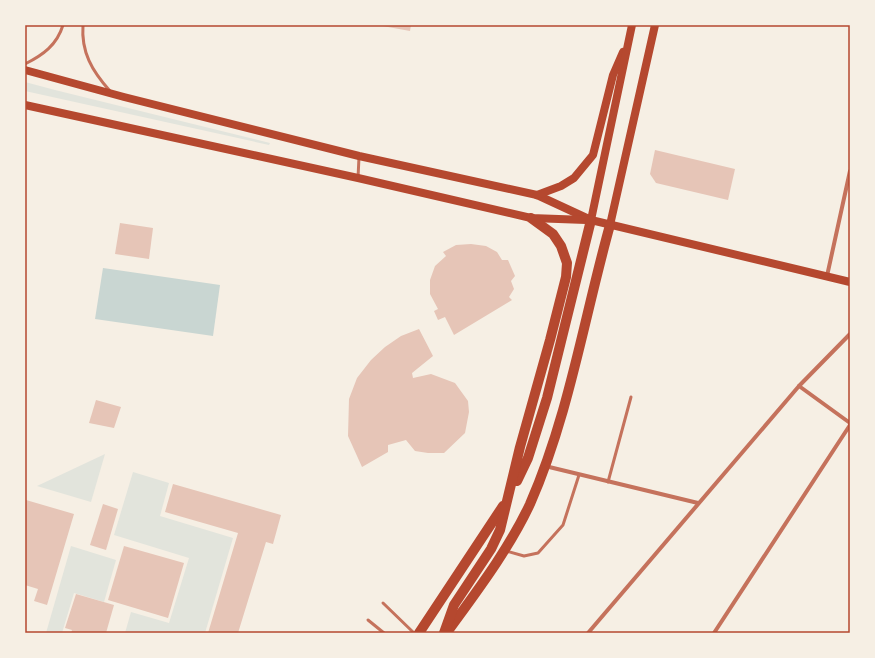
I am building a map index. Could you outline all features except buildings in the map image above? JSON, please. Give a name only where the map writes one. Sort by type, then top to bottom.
[{"type":"main road","points":[[419,633],[509,496],[528,458],[547,398],[591,220],[632,25]]},
{"type":"main road","points":[[446,633],[503,551],[529,505],[560,423],[610,225],[655,25]]},
{"type":"main road","points":[[537,196],[561,186],[574,178],[593,155],[613,75],[629,39]]},
{"type":"main road","points":[[25,70],[112,94],[359,156],[537,196],[591,220],[850,282]]},
{"type":"main road","points":[[25,105],[358,178],[531,218],[591,220]]},
{"type":"main road","points":[[446,633],[454,605],[491,549],[500,530],[520,447],[566,277],[567,263],[561,246],[553,234],[531,218]]},
{"type":"street","points":[[827,277],[850,171]]},
{"type":"street","points":[[588,633],[799,386],[850,334]]},
{"type":"street","points":[[714,633],[850,424],[799,386]]},
{"type":"street","points":[[545,466],[698,503]]},
{"type":"lane","points":[[25,64],[48,50],[60,33],[63,25]]},
{"type":"lane","points":[[84,25],[84,47],[88,62],[97,77],[112,94]]},
{"type":"lane","points":[[358,178],[359,156]]},
{"type":"lane","points":[[608,482],[631,397]]},
{"type":"lane","points":[[503,551],[524,556],[538,553],[563,525],[579,475]]},
{"type":"lane","points":[[383,603],[414,633]]},
{"type":"lane","points":[[368,620],[384,633]]},
{"type":"shaded area","points":[[25,82],[270,143],[269,145],[25,91]]},
{"type":"shaded area","points":[[103,268],[220,285],[213,336],[95,319]]},
{"type":"shaded area","points":[[105,454],[91,502],[37,486]]},
{"type":"shaded area","points":[[133,472],[169,483],[160,516],[233,538],[205,633],[125,633],[131,612],[169,623],[189,558],[114,535]]},
{"type":"shaded area","points":[[71,546],[116,560],[104,602],[74,593],[62,633],[46,633]]}]
